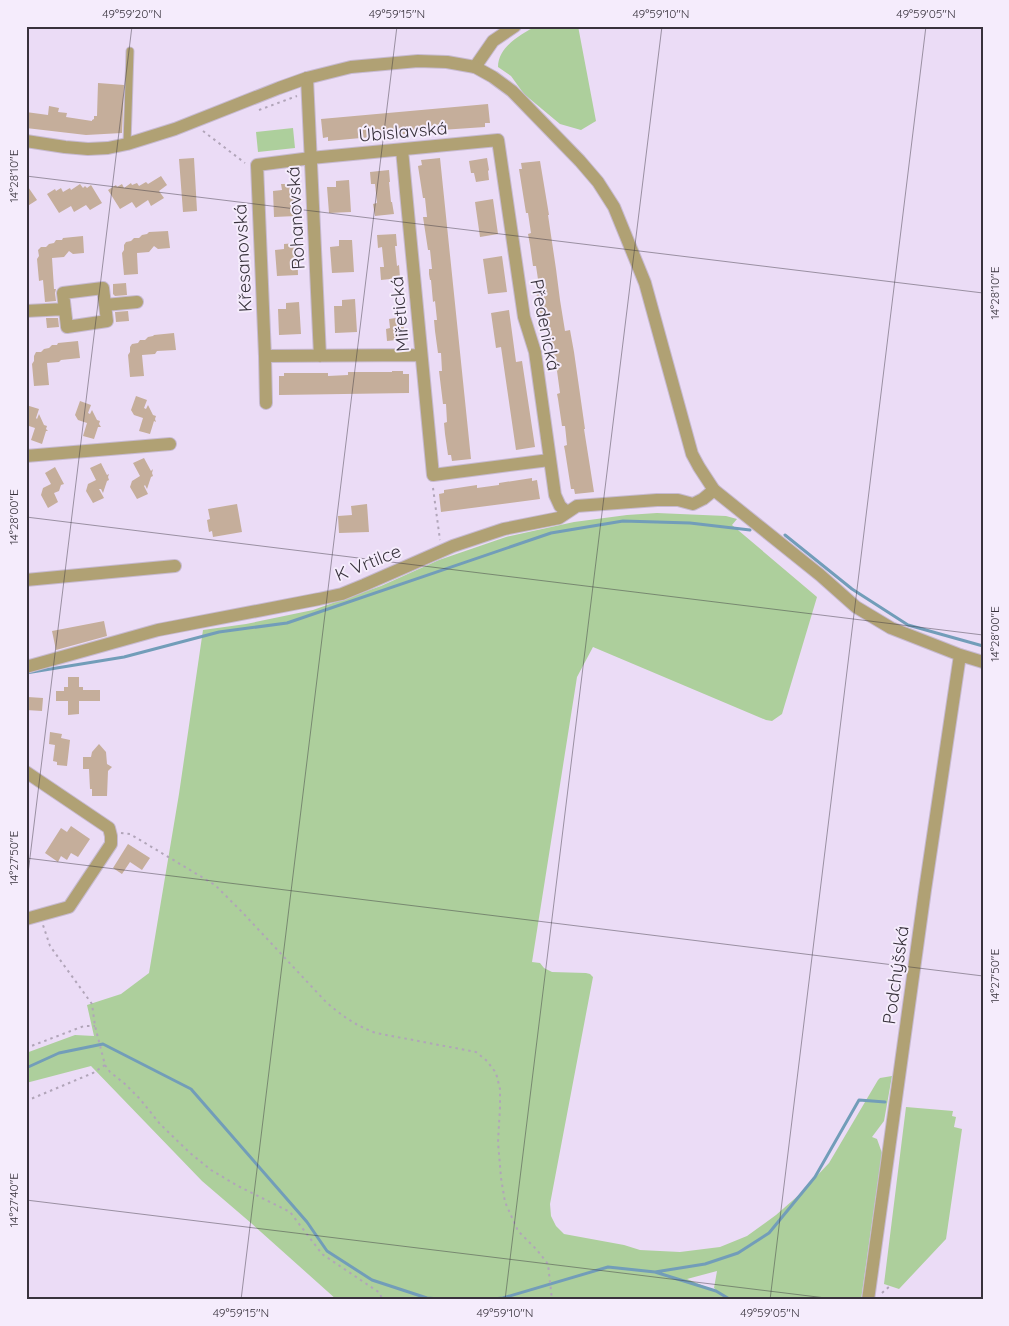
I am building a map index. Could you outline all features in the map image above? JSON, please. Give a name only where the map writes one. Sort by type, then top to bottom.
[{"type":"street","points":[[475,67],[493,40],[514,26]]},
{"type":"street","points":[[26,141],[88,149],[108,148],[175,129],[306,78],[351,67],[418,61],[447,62],[475,67],[512,91],[580,161],[598,182],[614,207],[645,283],[692,454],[714,490],[820,575],[856,607],[891,628],[983,662]]},
{"type":"street","name":"Rohanovská","points":[[306,78],[320,356]]},
{"type":"street","name":"Úbislavská","points":[[310,158],[498,140]]},
{"type":"street","name":"Předenická","points":[[498,140],[524,317],[535,352],[549,460],[557,501],[566,512]]},
{"type":"street","name":"Miřetická","points":[[402,150],[433,475]]},
{"type":"street","points":[[257,172],[257,165],[310,158]]},
{"type":"street","name":"Křesanovská","points":[[257,172],[266,403]]},
{"type":"street","points":[[103,288],[105,305],[107,321],[67,327],[63,292],[103,288]]},
{"type":"street","points":[[105,305],[137,302]]},
{"type":"street","points":[[26,311],[65,308]]},
{"type":"street","points":[[265,356],[421,355]]},
{"type":"street","points":[[26,456],[170,444]]},
{"type":"street","points":[[433,475],[549,460]]},
{"type":"street","name":"K Vrtilce","points":[[26,667],[158,630],[342,594],[453,546],[504,529],[559,518],[577,506],[657,500],[678,500],[693,504],[714,490]]},
{"type":"street","points":[[26,580],[175,566]]},
{"type":"street","name":"Podchýšská","points":[[874,1297],[925,890],[960,655]]},
{"type":"street","points":[[26,772],[108,828],[111,836],[111,844],[70,907],[26,919]]},
{"type":"lane","points":[[127,144],[130,51]]},
{"type":"path","points":[[203,131],[257,172]]},
{"type":"path","points":[[433,475],[432,482],[442,552]]},
{"type":"path","points":[[111,836],[122,833],[130,834],[215,885],[326,1002],[361,1028],[376,1033],[476,1052],[487,1061],[496,1072],[500,1089],[498,1142],[500,1178],[505,1202],[518,1231],[548,1264],[552,1300]]},
{"type":"path","points":[[40,915],[50,946],[92,1004],[95,1026],[105,1065],[110,1072],[140,1099],[160,1124],[190,1153],[211,1170],[238,1186],[290,1212],[322,1254],[380,1293],[382,1300]]},
{"type":"path","points":[[26,1048],[84,1026],[95,1026]]},
{"type":"path","points":[[26,1101],[92,1073],[105,1065]]},
{"type":"path","points":[[874,1297],[890,1286]]},
{"type":"green space","points":[[536,26],[578,26],[596,121],[581,130],[560,124],[524,94],[511,76],[498,67],[502,53],[511,42]]},
{"type":"green space","points":[[293,128],[295,148],[258,152],[256,132]]},
{"type":"green space","points":[[657,513],[726,516],[737,519],[732,525],[817,597],[782,714],[772,721],[593,647],[577,677],[532,962],[540,963],[544,968],[552,972],[586,973],[593,977],[550,1204],[551,1216],[556,1226],[564,1234],[624,1245],[640,1250],[680,1252],[720,1247],[747,1236],[776,1215],[800,1194],[829,1163],[878,1080],[892,1076],[884,1121],[872,1137],[877,1139],[882,1153],[861,1300],[389,1300],[390,1298],[337,1300],[202,1181],[91,1066],[26,1083],[26,1053],[75,1035],[94,1036],[87,1005],[121,994],[149,973],[179,794],[203,630],[246,624],[313,610],[381,586],[439,560],[506,537],[574,522]],"holes":[[[717,1271],[714,1288],[718,1292],[687,1279]]]},
{"type":"green space","points":[[906,1107],[953,1111],[952,1116],[956,1117],[954,1127],[962,1129],[946,1239],[899,1289],[884,1284]]},
{"type":"building","points":[[98,83],[124,85],[122,133],[86,135],[26,128],[26,112],[48,115],[49,106],[59,108],[58,112],[67,113],[66,117],[92,121],[94,116],[97,116]]},
{"type":"building","points":[[488,104],[490,123],[485,123],[485,127],[441,130],[441,127],[423,129],[423,132],[390,136],[390,133],[372,134],[372,137],[328,141],[328,137],[323,138],[321,119]]},
{"type":"building","points":[[194,158],[197,211],[183,212],[179,159]]},
{"type":"building","points":[[440,158],[471,459],[452,461],[451,455],[448,455],[445,434],[444,423],[447,422],[446,404],[443,404],[439,371],[442,371],[441,353],[438,353],[435,331],[434,320],[437,320],[429,274],[429,269],[432,269],[430,250],[428,250],[423,217],[427,217],[418,166],[422,165],[421,160]]},
{"type":"building","points":[[487,158],[489,180],[476,182],[474,173],[471,173],[469,161]]},
{"type":"building","points":[[540,161],[565,331],[570,330],[574,352],[594,492],[575,494],[574,489],[571,489],[564,446],[567,445],[565,426],[562,426],[557,394],[560,393],[557,371],[554,371],[547,324],[545,324],[544,319],[541,319],[537,298],[536,287],[539,286],[536,266],[533,266],[528,234],[531,233],[519,169],[522,169],[521,163]]},
{"type":"building","points":[[389,170],[391,202],[394,214],[375,216],[373,204],[377,203],[375,184],[371,184],[370,172]]},
{"type":"building","points":[[161,176],[167,185],[159,191],[164,198],[151,206],[148,200],[136,208],[132,202],[120,209],[108,190],[122,184],[124,188],[131,183],[132,185],[137,183],[139,186],[146,182],[148,184]]},
{"type":"building","points":[[349,180],[351,212],[329,213],[327,187],[336,187],[336,181]]},
{"type":"building","points":[[26,184],[37,200],[26,207]]},
{"type":"building","points":[[80,184],[83,188],[91,185],[102,203],[90,210],[86,205],[74,212],[71,206],[59,213],[47,194],[61,188],[63,192],[70,188],[71,190]]},
{"type":"building","points":[[281,184],[295,184],[296,216],[274,217],[273,191],[282,190]]},
{"type":"building","points":[[493,199],[498,234],[480,237],[475,202]]},
{"type":"building","points":[[168,231],[170,248],[158,249],[154,246],[149,252],[137,253],[138,274],[124,275],[122,253],[126,242],[139,238],[149,232]]},
{"type":"building","points":[[396,234],[397,246],[395,246],[400,278],[381,280],[380,267],[384,267],[382,247],[378,248],[377,235]]},
{"type":"building","points":[[83,236],[84,253],[73,254],[69,251],[64,257],[52,258],[56,301],[45,302],[43,280],[39,281],[38,250],[41,247],[54,243],[56,240]]},
{"type":"building","points":[[339,240],[352,240],[354,272],[332,273],[330,247],[339,246]]},
{"type":"building","points":[[297,243],[298,275],[277,276],[275,250],[284,249],[284,244]]},
{"type":"building","points":[[502,256],[507,292],[488,294],[483,259]]},
{"type":"building","points":[[126,283],[127,295],[115,296],[113,294],[113,284]]},
{"type":"building","points":[[355,299],[357,332],[335,333],[334,306],[342,306],[342,300]]},
{"type":"building","points":[[299,302],[301,334],[279,335],[278,309],[286,309],[286,303]]},
{"type":"building","points":[[509,310],[516,362],[522,361],[535,447],[516,450],[501,347],[496,348],[491,313]]},
{"type":"building","points":[[128,311],[129,321],[116,322],[115,312]]},
{"type":"building","points":[[402,317],[406,339],[387,341],[386,329],[390,328],[389,319]]},
{"type":"building","points":[[46,318],[58,318],[59,327],[47,328]]},
{"type":"building","points":[[174,333],[176,350],[157,351],[155,354],[142,355],[144,376],[130,377],[128,355],[132,344],[154,335]]},
{"type":"building","points":[[78,341],[80,358],[47,363],[49,385],[34,386],[32,364],[36,352],[41,352],[58,343]]},
{"type":"building","points":[[403,371],[403,374],[409,374],[409,393],[279,395],[279,376],[284,376],[284,373],[328,373],[328,376],[348,375],[348,372]]},
{"type":"building","points":[[136,396],[147,400],[144,408],[146,409],[148,405],[153,415],[156,416],[156,422],[154,421],[150,434],[139,431],[143,418],[134,415],[131,410]]},
{"type":"building","points":[[80,401],[91,405],[88,413],[90,414],[92,410],[97,420],[100,421],[101,427],[98,427],[94,439],[83,436],[87,423],[78,420],[75,415]]},
{"type":"building","points":[[26,405],[39,409],[36,418],[39,414],[44,425],[47,426],[46,429],[48,431],[46,431],[42,444],[31,440],[35,428],[26,425]]},
{"type":"building","points":[[144,458],[151,471],[153,469],[153,476],[147,489],[144,486],[148,494],[137,499],[130,487],[132,481],[140,476],[133,463]]},
{"type":"building","points":[[101,463],[107,475],[109,474],[109,480],[103,493],[99,489],[104,498],[93,503],[86,491],[88,484],[96,480],[90,468]]},
{"type":"building","points":[[55,467],[64,484],[61,485],[59,491],[54,493],[58,502],[48,508],[41,495],[43,488],[51,484],[45,473]]},
{"type":"building","points":[[532,478],[532,481],[537,480],[540,499],[441,512],[439,494],[444,493],[444,490],[477,485],[477,488],[499,485],[499,483]]},
{"type":"building","points":[[237,504],[242,532],[213,537],[212,531],[209,532],[207,520],[210,519],[208,509]]},
{"type":"building","points":[[367,504],[369,532],[339,533],[338,516],[352,515],[351,506]]},
{"type":"building","points":[[104,621],[107,636],[56,650],[52,631]]},
{"type":"building","points":[[68,677],[79,677],[79,687],[83,687],[83,690],[100,690],[100,701],[79,701],[79,714],[68,715],[68,701],[56,701],[56,691],[64,691],[64,687],[68,687]]},
{"type":"building","points":[[28,697],[43,698],[42,711],[26,710]]},
{"type":"building","points":[[50,732],[62,734],[61,738],[70,740],[67,766],[57,765],[57,762],[53,761],[55,745],[49,744]]},
{"type":"building","points":[[99,744],[106,752],[107,764],[112,767],[108,771],[107,796],[92,796],[89,769],[83,769],[83,757],[91,757],[92,752]]},
{"type":"building","points":[[71,826],[90,839],[78,857],[71,853],[67,860],[61,856],[58,862],[45,853],[61,828],[67,832]]},
{"type":"building","points":[[128,844],[150,858],[142,870],[130,862],[122,874],[113,868]]},
{"type":"waterway","points":[[26,673],[124,657],[219,632],[287,623],[551,533],[623,521],[690,523],[750,530]]},
{"type":"waterway","points":[[785,535],[852,589],[908,625],[983,646]]},
{"type":"waterway","points":[[26,1068],[59,1053],[103,1044],[191,1089],[307,1222],[327,1251],[372,1280],[427,1298],[452,1300]]},
{"type":"waterway","points":[[655,1272],[705,1264],[738,1253],[769,1233],[815,1177],[859,1100],[885,1102]]},
{"type":"waterway","points":[[481,1300],[503,1298],[608,1267],[655,1272],[716,1291],[731,1300]]}]
